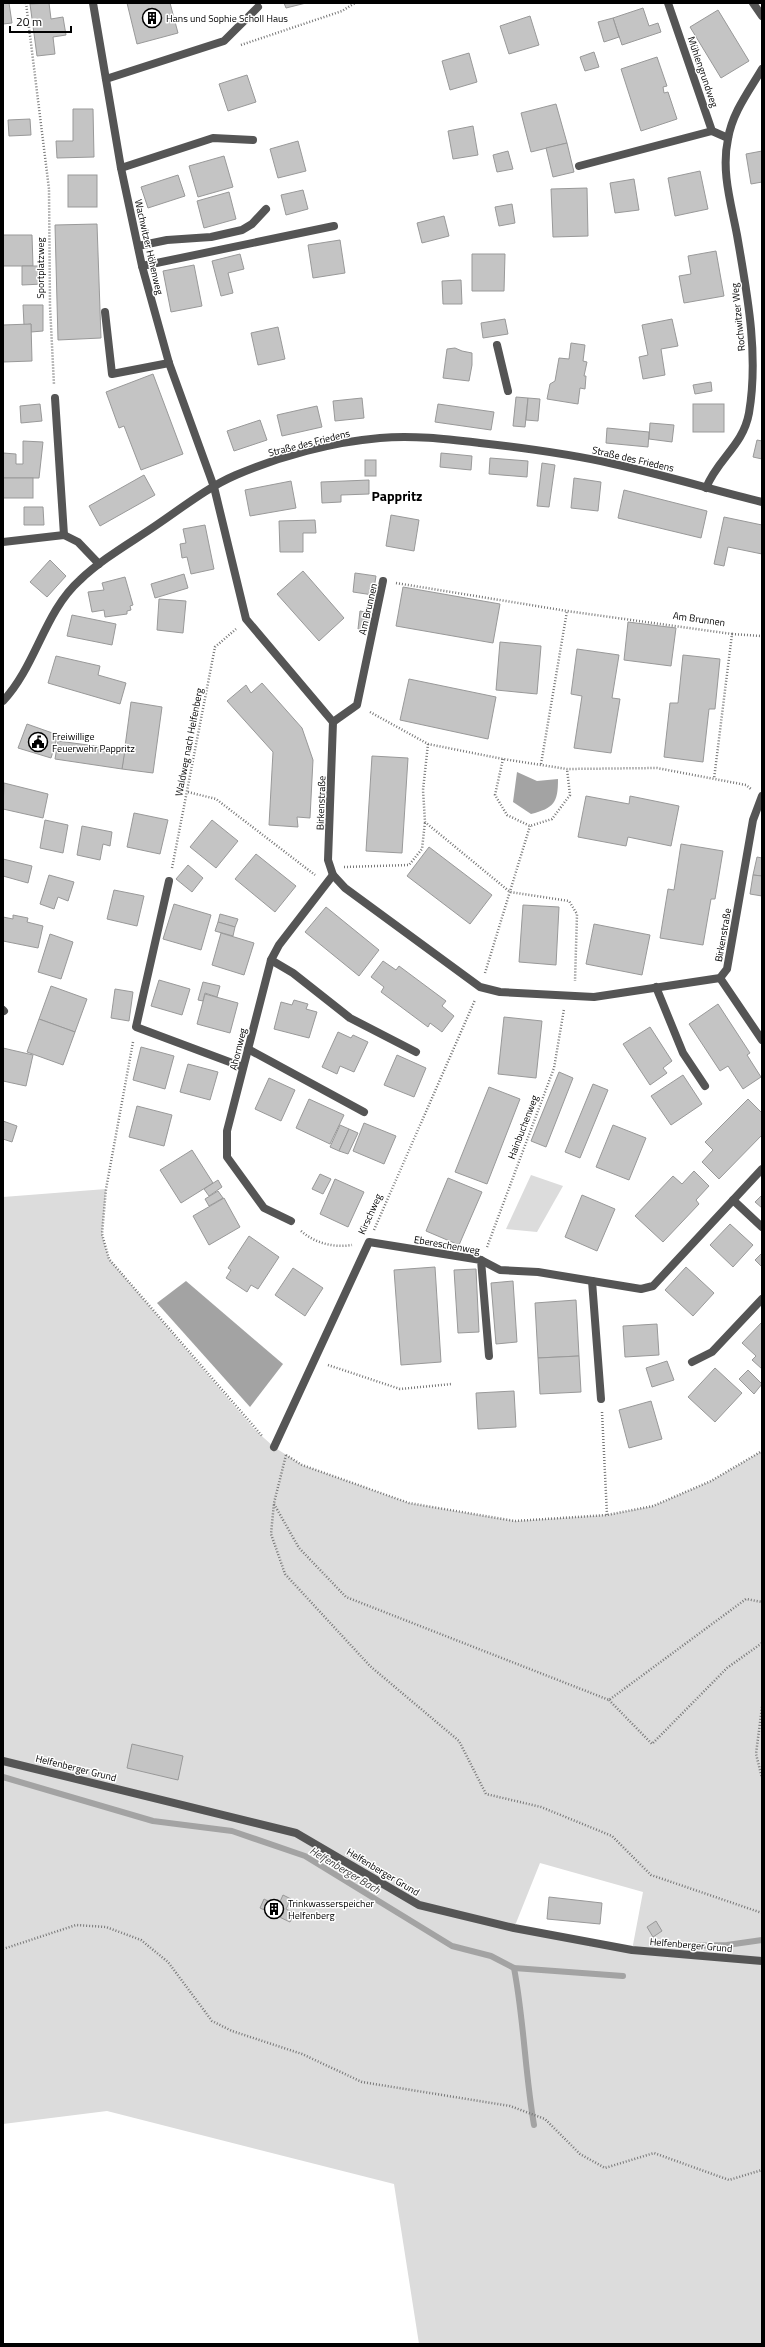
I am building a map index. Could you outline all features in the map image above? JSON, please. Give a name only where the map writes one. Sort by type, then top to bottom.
[{"type":"street","name":"Wachwitzer Höhenweg","points":[[93,3],[121,168],[142,266],[169,363],[214,487]]},
{"type":"street","name":"Mühlengrundweg","points":[[668,3],[712,130]]},
{"type":"street","points":[[753,3],[762,16]]},
{"type":"street","points":[[106,79],[224,41],[258,7]]},
{"type":"street","name":"Rochwitzer Weg","points":[[706,488],[715,469],[732,452],[744,434],[749,413],[752,381],[748,298],[724,166],[728,138],[734,117],[762,69]]},
{"type":"street","points":[[579,166],[712,130],[728,138]]},
{"type":"street","points":[[121,168],[213,138],[253,140]]},
{"type":"street","points":[[138,246],[167,240],[211,237],[242,230],[252,224],[266,209]]},
{"type":"street","points":[[142,266],[334,226]]},
{"type":"street","points":[[105,312],[112,374],[169,363]]},
{"type":"street","points":[[497,345],[508,391]]},
{"type":"street","points":[[55,398],[64,535]]},
{"type":"street","name":"Straße des Friedens","points":[[3,701],[30,661],[48,624],[62,602],[78,581],[99,564],[214,487],[235,475],[265,464],[340,444],[380,438],[426,437],[533,448],[614,464],[762,502]]},
{"type":"street","points":[[214,487],[246,619],[333,722],[357,705]]},
{"type":"street","points":[[3,542],[64,535],[78,542],[99,564]]},
{"type":"street","name":"Am Brunnen","points":[[357,705],[383,581]]},
{"type":"street","name":"Birkenstraße","points":[[333,722],[328,860],[333,875],[345,888],[480,987],[500,992],[594,997],[720,978],[727,968],[753,820],[761,797]]},
{"type":"street","name":"Ahornweg","points":[[291,1221],[264,1208],[227,1157],[227,1131],[271,960],[279,945],[333,875]]},
{"type":"street","points":[[169,881],[136,1027],[244,1067]]},
{"type":"street","points":[[271,960],[293,973],[350,1018],[416,1052]]},
{"type":"street","points":[[720,978],[762,1040]]},
{"type":"street","points":[[656,987],[683,1053],[705,1086]]},
{"type":"street","points":[[248,1049],[364,1112]]},
{"type":"street","name":"Ebereschenweg","points":[[369,1242],[481,1260],[500,1270],[538,1272],[641,1289],[653,1286],[762,1169]]},
{"type":"street","points":[[733,1200],[762,1227]]},
{"type":"street","name":"Kirschweg","points":[[274,1448],[369,1242]]},
{"type":"street","points":[[481,1260],[489,1356]]},
{"type":"street","points":[[592,1282],[601,1399]]},
{"type":"street","points":[[692,1362],[712,1352],[762,1299]]},
{"type":"street","name":"Helfenberger Grund","points":[[3,1761],[296,1833],[419,1905],[514,1928],[632,1950],[762,1961]]},
{"type":"path","name":"Sportplatzweg","points":[[26,3],[49,189],[50,306],[55,398]]},
{"type":"path","points":[[224,41],[240,45],[342,11],[355,3]]},
{"type":"path","name":"Am Brunnen","points":[[383,581],[567,611],[732,634],[714,779]]},
{"type":"path","points":[[541,764],[567,611]]},
{"type":"path","name":"Waldweg nach Helfenberg","points":[[169,881],[188,792],[215,647],[246,619]]},
{"type":"path","points":[[732,634],[762,636]]},
{"type":"path","points":[[357,705],[428,744],[503,759],[567,769],[657,768],[746,785],[761,797]]},
{"type":"path","points":[[333,875],[342,867],[409,865],[422,849],[425,822],[423,790],[428,744]]},
{"type":"path","points":[[503,759],[495,795],[507,815],[530,826],[552,819],[570,795],[567,769]]},
{"type":"path","points":[[188,792],[216,799],[326,884]]},
{"type":"path","points":[[425,822],[510,892],[569,901],[577,914],[570,996]]},
{"type":"path","name":"Kirschweg","points":[[369,1242],[480,987],[530,826]]},
{"type":"path","name":"Hainbuchenweg","points":[[481,1260],[554,1068],[570,996]]},
{"type":"path","points":[[136,1027],[106,1189],[102,1234],[109,1259],[254,1429],[274,1448],[302,1465],[409,1503],[515,1521],[607,1515],[653,1506],[711,1481],[762,1451]]},
{"type":"path","points":[[291,1221],[311,1240],[339,1247],[369,1242]]},
{"type":"path","points":[[314,1360],[400,1389],[452,1384]]},
{"type":"path","points":[[601,1399],[607,1515]]},
{"type":"path","points":[[287,1455],[274,1504],[271,1534],[285,1574],[370,1666],[459,1741],[486,1794],[541,1807],[612,1836],[652,1875],[762,1913]]},
{"type":"path","points":[[274,1504],[299,1548],[346,1597],[609,1700],[652,1744],[727,1668],[762,1643]]},
{"type":"path","points":[[609,1700],[746,1599],[762,1602]]},
{"type":"path","points":[[762,1707],[756,1754],[762,1778]]},
{"type":"path","points":[[3,1949],[76,1925],[106,1927],[141,1940],[168,1962],[212,2021],[232,2031],[302,2054],[362,2082],[510,2106],[545,2119],[580,2154],[605,2168],[654,2153],[729,2180],[762,2170]]},
{"type":"shaded area","points":[[517,772],[537,781],[558,779],[556,799],[550,807],[531,814],[513,802]]},
{"type":"shaded area","points":[[531,1175],[563,1186],[537,1232],[506,1229]]},
{"type":"shaded area","points":[[106,1189],[102,1234],[109,1259],[254,1429],[274,1447],[302,1465],[409,1503],[515,1521],[607,1515],[653,1506],[711,1481],[762,1451],[762,2344],[419,2344],[394,2184],[107,2111],[3,2124],[3,1197]],"holes":[[[540,1863],[643,1892],[632,1950],[514,1928]]]},
{"type":"shaded area","points":[[186,1281],[283,1364],[250,1407],[157,1303]]},
{"type":"building","points":[[3,3],[9,3],[12,23],[3,24]]},
{"type":"building","points":[[49,3],[51,19],[63,17],[66,35],[53,37],[55,54],[37,56],[30,4]]},
{"type":"building","name":"Hans und Sophie Scholl Haus","points":[[127,3],[170,3],[178,33],[137,44]]},
{"type":"building","points":[[284,3],[306,3],[286,8]]},
{"type":"building","points":[[643,8],[649,26],[658,23],[661,32],[622,45],[613,18]]},
{"type":"building","points":[[718,10],[749,61],[721,78],[690,27]]},
{"type":"building","points":[[530,16],[539,45],[509,54],[500,26]]},
{"type":"building","points":[[613,18],[619,37],[604,42],[598,22]]},
{"type":"building","points":[[594,52],[599,67],[585,71],[580,57]]},
{"type":"building","points":[[469,53],[477,82],[450,90],[442,61]]},
{"type":"building","points":[[657,57],[667,86],[663,87],[664,93],[668,92],[677,119],[641,131],[621,69]]},
{"type":"building","points":[[247,75],[256,102],[228,111],[219,84]]},
{"type":"building","points":[[556,104],[567,143],[531,152],[521,113]]},
{"type":"building","points":[[73,109],[93,109],[94,157],[57,158],[56,141],[73,141]]},
{"type":"building","points":[[30,119],[31,135],[9,136],[8,120]]},
{"type":"building","points":[[473,126],[478,155],[453,159],[448,131]]},
{"type":"building","points":[[298,141],[306,171],[278,178],[270,149]]},
{"type":"building","points":[[567,143],[574,172],[553,177],[546,148]]},
{"type":"building","points":[[508,151],[513,169],[497,172],[493,155]]},
{"type":"building","points":[[762,151],[762,182],[751,184],[746,154]]},
{"type":"building","points":[[224,156],[233,187],[198,197],[189,166]]},
{"type":"building","points":[[700,171],[708,209],[675,216],[668,178]]},
{"type":"building","points":[[68,175],[97,175],[97,207],[68,207]]},
{"type":"building","points":[[178,175],[185,196],[148,208],[141,187]]},
{"type":"building","points":[[634,179],[639,210],[615,213],[610,183]]},
{"type":"building","points":[[587,188],[588,236],[553,237],[551,189]]},
{"type":"building","points":[[303,190],[308,209],[286,215],[281,195]]},
{"type":"building","points":[[229,192],[236,219],[204,228],[197,201]]},
{"type":"building","points":[[512,204],[515,223],[499,226],[495,207]]},
{"type":"building","points":[[444,216],[449,236],[422,243],[417,223]]},
{"type":"building","points":[[97,224],[101,338],[58,340],[55,225]]},
{"type":"building","points":[[3,235],[32,235],[33,266],[3,266]]},
{"type":"building","points":[[340,240],[345,273],[313,278],[308,245]]},
{"type":"building","points":[[716,251],[724,296],[684,303],[679,276],[691,274],[688,256]]},
{"type":"building","points":[[240,254],[244,269],[228,273],[233,293],[221,296],[212,261]]},
{"type":"building","points":[[472,254],[505,254],[504,291],[472,291]]},
{"type":"building","points":[[194,265],[202,306],[171,312],[163,271]]},
{"type":"building","points":[[22,266],[42,266],[43,284],[22,285]]},
{"type":"building","points":[[461,280],[462,304],[443,304],[442,281]]},
{"type":"building","points":[[23,305],[43,305],[43,331],[31,332],[31,324],[24,325]]},
{"type":"building","points":[[505,319],[508,334],[483,338],[481,323]]},
{"type":"building","points":[[672,319],[678,346],[661,349],[665,375],[643,379],[639,357],[648,355],[642,325]]},
{"type":"building","points":[[31,324],[32,361],[3,362],[3,325]]},
{"type":"building","points":[[278,327],[285,359],[258,365],[251,333]]},
{"type":"building","points":[[571,343],[585,345],[583,361],[587,362],[584,376],[586,376],[585,389],[580,388],[578,404],[547,399],[550,384],[555,381],[559,358],[569,359]]},
{"type":"building","points":[[455,348],[472,353],[472,365],[469,381],[443,378],[447,349]]},
{"type":"building","points":[[153,374],[183,454],[141,470],[124,426],[119,428],[106,392]]},
{"type":"building","points":[[711,382],[712,391],[695,394],[693,385]]},
{"type":"building","points":[[516,397],[528,398],[525,427],[513,426]]},
{"type":"building","points":[[362,398],[364,418],[335,421],[333,401]]},
{"type":"building","points":[[528,398],[540,399],[538,421],[526,420]]},
{"type":"building","points":[[40,404],[42,421],[21,423],[20,406]]},
{"type":"building","points":[[438,404],[494,412],[491,430],[435,422]]},
{"type":"building","points":[[693,404],[724,404],[724,432],[693,432]]},
{"type":"building","points":[[317,406],[322,427],[282,436],[277,415]]},
{"type":"building","points":[[260,420],[267,440],[234,451],[227,431]]},
{"type":"building","points":[[650,423],[674,425],[672,442],[649,439]]},
{"type":"building","points":[[607,428],[649,432],[648,447],[606,443]]},
{"type":"building","points":[[757,440],[762,441],[762,459],[753,457]]},
{"type":"building","points":[[23,441],[43,442],[39,478],[3,478],[3,453],[16,454],[16,464],[23,464]]},
{"type":"building","points":[[441,453],[472,456],[471,470],[440,467]]},
{"type":"building","points":[[490,458],[528,461],[527,477],[489,474]]},
{"type":"building","points":[[365,460],[376,460],[376,476],[365,476]]},
{"type":"building","points":[[542,463],[555,465],[549,507],[537,506]]},
{"type":"building","points":[[144,475],[155,495],[100,526],[89,506]]},
{"type":"building","points":[[3,478],[33,478],[33,498],[3,498]]},
{"type":"building","points":[[574,478],[601,482],[598,511],[571,508]]},
{"type":"building","points":[[369,480],[369,494],[341,495],[341,502],[322,503],[321,482]]},
{"type":"building","points":[[291,481],[296,508],[250,516],[245,490]]},
{"type":"building","points":[[624,490],[707,511],[701,538],[618,518]]},
{"type":"building","points":[[24,507],[43,507],[44,525],[24,525]]},
{"type":"building","points":[[391,515],[419,520],[414,551],[386,546]]},
{"type":"building","points":[[724,517],[762,525],[762,554],[728,547],[724,566],[714,564]]},
{"type":"building","points":[[315,520],[316,533],[303,533],[303,552],[280,552],[279,521]]},
{"type":"building","points":[[205,525],[214,569],[191,574],[187,557],[182,558],[180,544],[186,543],[183,529]]},
{"type":"building","points":[[50,560],[66,576],[47,597],[30,582]]},
{"type":"building","points":[[303,571],[344,618],[319,641],[277,594]]},
{"type":"building","points":[[355,573],[376,576],[373,595],[353,592]]},
{"type":"building","points":[[184,574],[188,588],[155,598],[151,584]]},
{"type":"building","points":[[125,577],[133,605],[130,606],[131,610],[127,611],[127,614],[105,617],[104,610],[92,612],[88,592],[104,590],[102,583]]},
{"type":"building","points":[[403,587],[500,604],[493,643],[396,626]]},
{"type":"building","points":[[159,599],[186,601],[183,633],[157,630]]},
{"type":"building","points":[[360,611],[370,613],[367,631],[358,629]]},
{"type":"building","points":[[72,615],[116,624],[112,645],[67,636]]},
{"type":"building","points":[[628,622],[676,628],[671,666],[624,660]]},
{"type":"building","points":[[500,642],[541,646],[537,694],[496,690]]},
{"type":"building","points":[[577,649],[619,655],[612,698],[620,699],[611,753],[574,748],[582,696],[571,694]]},
{"type":"building","points":[[683,655],[720,659],[715,709],[709,709],[703,762],[664,757],[670,703],[678,703]]},
{"type":"building","points":[[56,656],[100,666],[98,675],[126,683],[120,704],[48,683]]},
{"type":"building","points":[[409,679],[496,697],[488,739],[400,720]]},
{"type":"building","points":[[262,683],[302,728],[313,760],[310,818],[297,817],[298,827],[269,825],[273,752],[227,701],[246,685],[251,693]]},
{"type":"building","points":[[131,702],[162,707],[153,773],[122,769]]},
{"type":"building","name":"Freiwillige Feuerwehr Pappritz","points":[[27,724],[58,735],[51,758],[18,748]]},
{"type":"building","points":[[58,741],[125,750],[122,769],[55,759]]},
{"type":"building","points":[[372,756],[408,758],[402,853],[366,851]]},
{"type":"building","points":[[4,783],[48,794],[43,818],[3,809]]},
{"type":"building","points":[[586,796],[629,804],[630,796],[679,806],[671,846],[628,837],[626,846],[578,837]]},
{"type":"building","points":[[134,813],[168,820],[160,854],[127,847]]},
{"type":"building","points":[[45,820],[68,825],[63,853],[40,848]]},
{"type":"building","points":[[212,820],[238,841],[216,868],[190,847]]},
{"type":"building","points":[[82,826],[112,832],[110,846],[103,844],[100,860],[77,855]]},
{"type":"building","points":[[681,844],[723,851],[715,899],[711,899],[703,945],[660,938],[668,889],[674,890]]},
{"type":"building","points":[[429,847],[492,895],[470,924],[407,876]]},
{"type":"building","points":[[256,854],[296,886],[275,912],[235,879]]},
{"type":"building","points":[[757,857],[762,858],[762,876],[753,875]]},
{"type":"building","points":[[3,859],[32,866],[28,883],[3,876]]},
{"type":"building","points":[[188,865],[203,878],[192,892],[176,879]]},
{"type":"building","points":[[49,875],[74,882],[68,901],[58,897],[54,909],[40,904]]},
{"type":"building","points":[[753,875],[762,876],[762,896],[750,894]]},
{"type":"building","points":[[114,890],[144,896],[137,926],[107,919]]},
{"type":"building","points":[[174,904],[211,915],[201,950],[163,939]]},
{"type":"building","points":[[523,905],[559,907],[556,965],[519,962]]},
{"type":"building","points":[[326,907],[379,950],[359,976],[305,932]]},
{"type":"building","points":[[220,914],[238,919],[235,927],[218,922]]},
{"type":"building","points":[[13,915],[28,918],[27,922],[43,926],[38,948],[3,941],[3,917],[13,919]]},
{"type":"building","points":[[218,922],[235,927],[233,936],[215,931]]},
{"type":"building","points":[[594,924],[650,935],[642,975],[586,964]]},
{"type":"building","points":[[221,933],[254,943],[244,975],[212,965]]},
{"type":"building","points":[[50,934],[73,942],[61,979],[38,972]]},
{"type":"building","points":[[383,961],[396,970],[399,966],[446,1001],[442,1006],[454,1016],[442,1032],[430,1023],[428,1027],[381,992],[384,987],[371,977]]},
{"type":"building","points":[[159,980],[190,989],[182,1015],[151,1006]]},
{"type":"building","points":[[203,982],[220,986],[217,997],[205,993],[203,1001],[198,1000]]},
{"type":"building","points":[[51,986],[87,999],[75,1032],[39,1019]]},
{"type":"building","points":[[115,989],[133,992],[129,1021],[111,1018]]},
{"type":"building","points":[[205,994],[238,1003],[230,1033],[197,1024]]},
{"type":"building","points":[[294,1000],[308,1004],[306,1009],[317,1012],[309,1038],[274,1029],[281,1002],[292,1005]]},
{"type":"building","points":[[718,1004],[750,1053],[747,1055],[761,1077],[743,1089],[728,1066],[720,1071],[689,1024]]},
{"type":"building","points":[[504,1017],[542,1021],[536,1078],[498,1074]]},
{"type":"building","points":[[39,1019],[75,1032],[63,1065],[27,1052]]},
{"type":"building","points":[[650,1027],[672,1061],[663,1068],[667,1073],[650,1085],[623,1044]]},
{"type":"building","points":[[338,1032],[351,1038],[353,1035],[368,1042],[354,1072],[340,1066],[337,1074],[322,1067]]},
{"type":"building","points":[[141,1047],[174,1056],[165,1089],[133,1080]]},
{"type":"building","points":[[3,1048],[33,1055],[26,1086],[3,1081]]},
{"type":"building","points":[[397,1055],[426,1068],[414,1097],[384,1085]]},
{"type":"building","points":[[188,1064],[218,1072],[210,1100],[180,1092]]},
{"type":"building","points":[[559,1072],[573,1078],[546,1147],[531,1141]]},
{"type":"building","points":[[683,1075],[702,1104],[671,1125],[651,1096]]},
{"type":"building","points":[[269,1078],[295,1090],[281,1121],[255,1109]]},
{"type":"building","points":[[593,1084],[608,1090],[580,1158],[565,1152]]},
{"type":"building","points":[[489,1087],[520,1099],[487,1184],[455,1172]]},
{"type":"building","points":[[309,1099],[344,1115],[330,1144],[296,1128]]},
{"type":"building","points":[[748,1099],[762,1113],[762,1135],[719,1179],[702,1162],[713,1150],[705,1142]]},
{"type":"building","points":[[137,1106],[172,1115],[164,1146],[129,1137]]},
{"type":"building","points":[[3,1121],[17,1126],[12,1142],[3,1139]]},
{"type":"building","points":[[364,1123],[396,1136],[384,1164],[353,1151]]},
{"type":"building","points":[[340,1125],[349,1129],[339,1151],[330,1147]]},
{"type":"building","points":[[613,1125],[646,1138],[629,1180],[596,1167]]},
{"type":"building","points":[[349,1129],[358,1133],[348,1154],[339,1151]]},
{"type":"building","points":[[192,1150],[213,1183],[181,1203],[160,1170]]},
{"type":"building","points":[[694,1171],[709,1186],[696,1200],[699,1204],[663,1242],[635,1216],[673,1176],[682,1184]]},
{"type":"building","points":[[320,1174],[331,1179],[323,1194],[312,1189]]},
{"type":"building","points":[[448,1178],[482,1192],[459,1245],[426,1231]]},
{"type":"building","points":[[335,1179],[364,1192],[348,1227],[320,1214]]},
{"type":"building","points":[[218,1180],[222,1187],[209,1196],[204,1189]]},
{"type":"building","points":[[218,1191],[223,1198],[209,1206],[205,1199]]},
{"type":"building","points":[[582,1195],[615,1209],[597,1251],[565,1237]]},
{"type":"building","points":[[762,1195],[762,1208],[755,1202]]},
{"type":"building","points":[[224,1198],[240,1227],[209,1245],[193,1216]]},
{"type":"building","points":[[730,1224],[753,1245],[733,1267],[710,1245]]},
{"type":"building","points":[[249,1236],[279,1257],[258,1289],[251,1285],[247,1292],[226,1278],[231,1270],[228,1268]]},
{"type":"building","points":[[762,1253],[762,1267],[755,1260]]},
{"type":"building","points":[[435,1267],[441,1362],[401,1365],[394,1270]]},
{"type":"building","points":[[686,1267],[714,1293],[693,1316],[665,1290]]},
{"type":"building","points":[[293,1268],[323,1288],[305,1316],[275,1295]]},
{"type":"building","points":[[476,1269],[479,1332],[458,1333],[454,1270]]},
{"type":"building","points":[[513,1281],[517,1342],[496,1344],[491,1283]]},
{"type":"building","points":[[576,1300],[579,1356],[538,1358],[535,1303]]},
{"type":"building","points":[[762,1322],[762,1369],[752,1360],[756,1356],[742,1343]]},
{"type":"building","points":[[657,1324],[659,1355],[625,1357],[623,1326]]},
{"type":"building","points":[[579,1356],[581,1392],[540,1394],[538,1358]]},
{"type":"building","points":[[667,1361],[674,1380],[652,1387],[646,1368]]},
{"type":"building","points":[[715,1368],[742,1393],[715,1422],[688,1397]]},
{"type":"building","points":[[748,1370],[762,1384],[754,1394],[739,1379]]},
{"type":"building","points":[[514,1391],[516,1427],[478,1429],[476,1393]]},
{"type":"building","points":[[651,1401],[662,1439],[629,1448],[619,1410]]},
{"type":"building","points":[[132,1744],[183,1756],[178,1780],[127,1768]]},
{"type":"building","name":"Trinkwasserspeicher Helfenberg","points":[[283,1895],[291,1899],[286,1909],[294,1913],[290,1922],[260,1908],[264,1899],[278,1906]]},
{"type":"building","points":[[549,1897],[602,1903],[600,1924],[547,1919]]},
{"type":"building","points":[[656,1921],[662,1931],[653,1937],[647,1927]]},
{"type":"waterway","name":"Helfenberger Bach","points":[[3,1777],[153,1821],[232,1831],[305,1856],[452,1946],[491,1956],[514,1968],[623,1976]]},
{"type":"waterway","name":"Helfenberger Bach","points":[[687,1946],[727,1945],[762,1940]]},
{"type":"waterway","points":[[514,1968],[534,2125]]},
{"type":"place","name":"Hans und Sophie Scholl Haus","points":[[152,18]]},
{"type":"place","name":"Freiwillige Feuerwehr Pappritz","points":[[38,742]]},
{"type":"place","name":"Trinkwasserspeicher Helfenberg","points":[[274,1909]]},
{"type":"district","name":"Pappritz","points":[[397,495]]}]
